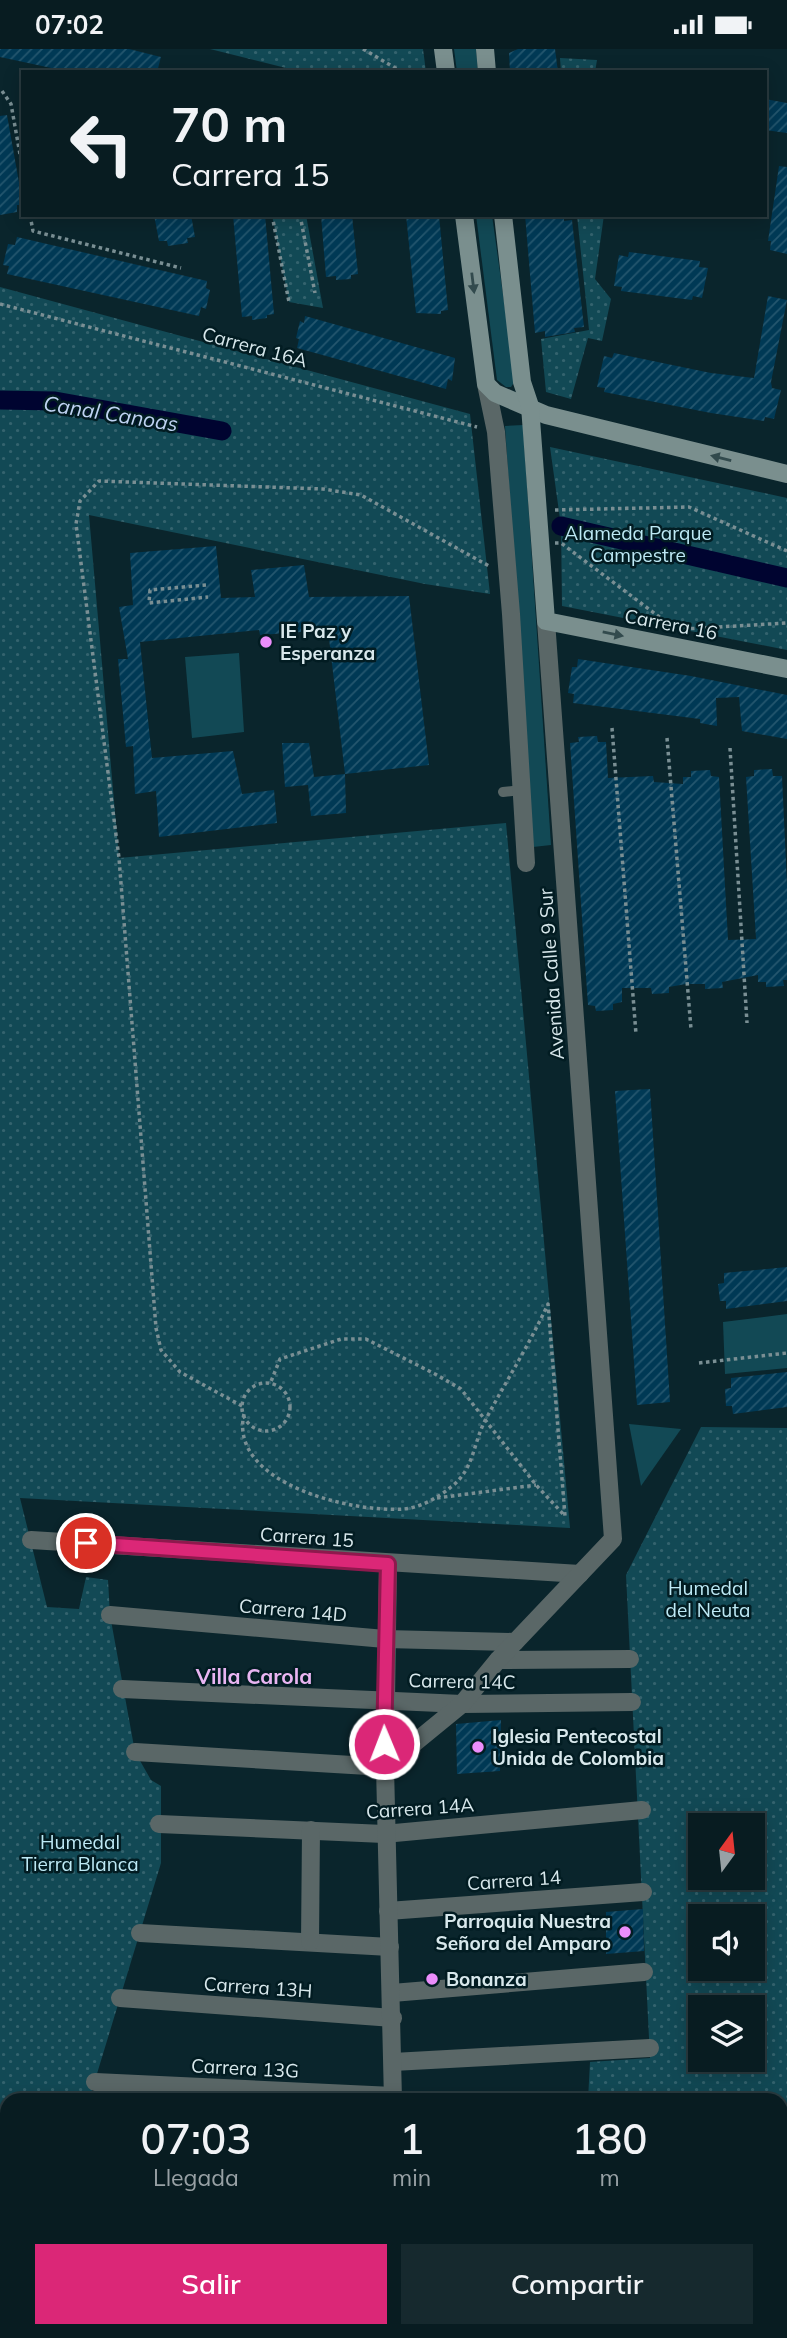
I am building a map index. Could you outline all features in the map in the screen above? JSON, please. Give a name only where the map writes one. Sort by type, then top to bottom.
[{"type":"main road","points":[[443,49],[446,70]]},
{"type":"main road","points":[[485,49],[487,70]]},
{"type":"main road","points":[[464,217],[486,384],[495,393],[546,415],[787,474]]},
{"type":"main road","name":"Avenida Calle 9 Sur","points":[[503,217],[522,382],[530,406],[546,621]]},
{"type":"main road","name":"Carrera 16","points":[[546,621],[787,669]]},
{"type":"street","points":[[486,384],[495,432],[507,576],[512,791],[526,863]]},
{"type":"street","name":"Avenida Calle 9 Sur","points":[[546,621],[613,1539],[580,1574]]},
{"type":"street","name":"Carrera 15","points":[[31,1540],[580,1574]]},
{"type":"street","points":[[388,1564],[384,1639],[384,1834],[393,2018],[393,2093]]},
{"type":"street","points":[[135,1752],[384,1767],[462,1704],[498,1660],[580,1574]]},
{"type":"street","name":"Carrera 14D","points":[[110,1615],[384,1639],[515,1642]]},
{"type":"street","points":[[498,1660],[630,1660]]},
{"type":"street","name":"Carrera 14C","points":[[122,1689],[462,1704],[632,1702]]},
{"type":"street","name":"Carrera 14A","points":[[159,1824],[384,1834],[642,1810]]},
{"type":"street","points":[[310,1942],[312,1830]]},
{"type":"street","name":"Carrera 14","points":[[388,1910],[643,1892]]},
{"type":"street","points":[[140,1933],[390,1947]]},
{"type":"street","points":[[392,1993],[644,1972]]},
{"type":"street","name":"Carrera 13H","points":[[120,1998],[393,2018]]},
{"type":"street","points":[[393,2061],[650,2048]]},
{"type":"street","name":"Carrera 13G","points":[[95,2082],[300,2093]]},
{"type":"path","points":[[363,49],[399,70]]},
{"type":"path","points":[[2,92],[11,104],[21,160]]},
{"type":"path","points":[[30,217],[33,230],[181,268]]},
{"type":"path","points":[[272,217],[289,302]]},
{"type":"path","points":[[300,217],[315,293]]},
{"type":"path","name":"Carrera 16A","points":[[2,305],[495,432]]},
{"type":"path","points":[[242,1406],[180,1372],[161,1350],[156,1328],[119,858],[76,524],[80,501],[99,481],[323,489],[361,495],[507,576]]},
{"type":"path","points":[[539,510],[689,507],[787,551]]},
{"type":"path","points":[[541,542],[561,543],[676,629],[787,623]]},
{"type":"path","points":[[206,585],[150,590],[149,603],[208,597]]},
{"type":"path","points":[[612,728],[636,1034]]},
{"type":"path","points":[[667,738],[691,1029]]},
{"type":"path","points":[[730,748],[747,1023]]},
{"type":"path","points":[[270,1384],[280,1359],[341,1339],[366,1339],[461,1389],[485,1419],[536,1485],[565,1516],[548,1304],[519,1365],[485,1419],[469,1468],[453,1486],[435,1499]]},
{"type":"path","points":[[699,1363],[787,1353]]},
{"type":"path","points":[[244,1414],[251,1426],[267,1431],[281,1426],[286,1420],[290,1405],[283,1391],[270,1384],[249,1391],[242,1406],[248,1446],[262,1468],[323,1500],[363,1509],[406,1509],[435,1499],[536,1485]]},
{"type":"green space","points":[[210,49],[423,49],[426,70],[294,70]]},
{"type":"green space","points":[[454,49],[476,49],[478,70],[457,70]]},
{"type":"green space","points":[[560,58],[597,60],[595,70],[561,70]]},
{"type":"green space","points":[[272,217],[306,217],[323,308],[289,302]]},
{"type":"green space","points":[[476,217],[492,217],[515,381],[511,387],[506,387],[497,380]]},
{"type":"green space","points":[[577,217],[604,217],[595,279],[611,299],[602,341],[588,338],[571,399],[546,392],[541,339],[589,330]]},
{"type":"green space","name":"Humedal Tierra Blanca","points":[[0,287],[470,414],[490,594],[425,584],[89,515],[119,858],[506,823],[570,1528],[20,1498],[47,1607],[79,1609],[86,1577],[108,1580],[110,1615],[135,1752],[151,1780],[161,1786],[161,1863],[91,2093],[0,2093]]},
{"type":"green space","points":[[523,425],[551,845],[533,847],[505,426]]},
{"type":"green space","name":"Alameda Parque Campestre","points":[[550,447],[787,498],[787,650],[562,606],[561,526]]},
{"type":"green space","points":[[239,653],[244,732],[192,738],[185,657]]},
{"type":"green space","points":[[787,1314],[787,1368],[725,1374],[723,1322]]},
{"type":"green space","points":[[629,1424],[681,1429],[641,1486]]},
{"type":"green space","name":"Humedal del Neuta","points":[[701,1427],[787,1428],[787,2093],[588,2093],[590,2062],[650,2058],[626,1575]]},
{"type":"building","points":[[0,49],[129,49],[161,57],[158,70],[61,70],[0,57]]},
{"type":"building","points":[[518,49],[555,49],[558,70],[510,70],[509,53]]},
{"type":"building","points":[[767,99],[787,103],[787,133],[767,130]]},
{"type":"building","points":[[7,115],[21,205],[17,205],[17,212],[0,215],[0,116]]},
{"type":"building","points":[[779,166],[787,167],[787,254],[770,250],[771,241],[768,241]]},
{"type":"building","points":[[154,217],[191,217],[195,237],[187,238],[188,243],[168,246],[167,241],[159,241]]},
{"type":"building","points":[[233,217],[265,217],[274,314],[252,320],[252,316],[242,317]]},
{"type":"building","points":[[321,217],[352,217],[358,274],[351,275],[351,279],[336,280],[336,276],[326,277]]},
{"type":"building","points":[[406,217],[439,217],[448,310],[441,311],[441,314],[416,313]]},
{"type":"building","points":[[525,217],[564,217],[564,221],[572,220],[584,327],[574,328],[575,332],[545,337],[545,331],[535,333]]},
{"type":"building","points":[[17,237],[207,281],[206,288],[210,290],[206,309],[201,307],[199,316],[7,274],[9,266],[3,265],[8,244],[15,245]]},
{"type":"building","points":[[629,252],[700,261],[699,267],[708,268],[702,298],[693,296],[692,300],[621,291],[622,287],[614,286],[619,255],[628,257]]},
{"type":"building","points":[[768,296],[787,300],[771,382],[772,388],[781,390],[774,419],[765,417],[764,421],[711,413],[604,392],[605,388],[597,387],[604,356],[612,358],[614,353],[711,373],[754,378]]},
{"type":"building","points":[[305,316],[455,358],[452,381],[448,379],[446,389],[297,348],[300,321],[304,323]]},
{"type":"building","points":[[216,546],[221,598],[255,597],[251,570],[304,565],[309,597],[409,596],[429,765],[345,774],[328,630],[260,635],[259,630],[140,642],[152,758],[233,751],[242,794],[274,790],[277,823],[159,837],[156,791],[135,794],[133,746],[126,747],[118,659],[128,659],[119,607],[133,605],[130,553]]},
{"type":"building","points":[[578,659],[691,676],[787,695],[787,739],[742,731],[739,697],[716,698],[717,726],[700,723],[700,719],[573,703],[574,694],[568,693],[572,667],[577,667]]},
{"type":"building","points":[[597,736],[598,742],[606,742],[608,778],[653,776],[654,782],[683,784],[683,777],[691,777],[691,771],[710,770],[711,776],[719,777],[728,940],[756,939],[746,777],[754,776],[754,770],[772,769],[773,776],[782,776],[787,885],[787,980],[783,980],[784,986],[766,987],[766,982],[758,982],[758,975],[722,982],[723,988],[705,989],[705,984],[686,984],[669,987],[669,993],[652,994],[651,988],[622,988],[622,1002],[613,1004],[613,1010],[596,1011],[595,1006],[588,1005],[570,743],[579,742],[578,737]]},
{"type":"building","points":[[282,743],[309,743],[314,777],[345,774],[346,813],[311,816],[308,785],[285,787]]},
{"type":"building","points":[[650,1089],[670,1402],[637,1405],[615,1091]]},
{"type":"building","points":[[787,1267],[787,1301],[726,1309],[726,1301],[720,1301],[718,1284],[724,1283],[724,1273]]},
{"type":"building","points":[[787,1372],[787,1407],[733,1414],[732,1406],[726,1406],[725,1389],[731,1388],[731,1378]]},
{"type":"building","name":"Iglesia Pentecostal Unida de Colombia","points":[[501,1720],[500,1771],[457,1774],[456,1724]]},
{"type":"building","name":"Parroquia Nuestra Señora del Amparo","points":[[643,1909],[644,1951],[606,1954],[606,1912]]},
{"type":"waterway","name":"Canal Canoas","points":[[0,400],[55,401],[222,431]]},
{"type":"waterway","name":"Canal Canoas","points":[[561,526],[787,578]]},
{"type":"place","name":"IE Paz y Esperanza","points":[[266,642]]},
{"type":"place","name":"Iglesia Pentecostal Unida de Colombia","points":[[478,1747]]},
{"type":"place","name":"Parroquia Nuestra Señora del Amparo","points":[[625,1932]]},
{"type":"place","name":"Bonanza","points":[[432,1979]]},
{"type":"district","name":"Villa Carola","points":[[254,1676]]},
{"type":"route","points":[[86,1543],[388,1564],[384,1639],[384,1744]]}]
